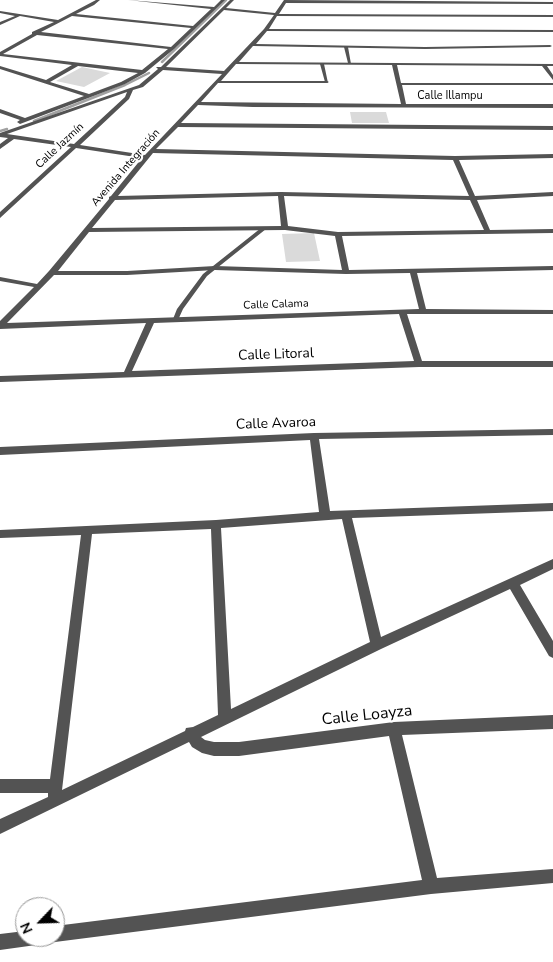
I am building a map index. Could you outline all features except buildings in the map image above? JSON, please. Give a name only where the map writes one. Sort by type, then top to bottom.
[{"type":"street","points":[[0,54],[34,33],[98,0]]},
{"type":"street","points":[[130,0],[214,8]]},
{"type":"street","points":[[0,135],[21,123],[123,83],[142,72],[172,48],[223,0]]},
{"type":"street","points":[[0,128],[141,86],[232,0]]},
{"type":"street","points":[[285,1],[553,3]]},
{"type":"street","name":"Avenida Integración","points":[[0,326],[52,273],[148,154],[266,30],[285,1]]},
{"type":"street","points":[[413,1],[426,48]]},
{"type":"street","points":[[223,9],[276,15],[553,16]]},
{"type":"street","points":[[0,12],[59,21]]},
{"type":"street","points":[[0,24],[19,14]]},
{"type":"street","points":[[72,15],[195,27]]},
{"type":"street","points":[[266,30],[553,31]]},
{"type":"street","points":[[34,33],[172,48]]},
{"type":"street","points":[[252,45],[426,48],[550,46]]},
{"type":"street","points":[[504,47],[508,53]]},
{"type":"street","points":[[0,48],[7,49]]},
{"type":"street","points":[[0,54],[142,72]]},
{"type":"street","points":[[511,59],[515,65]]},
{"type":"street","points":[[236,63],[553,65]]},
{"type":"street","points":[[46,82],[77,64]]},
{"type":"street","points":[[394,64],[404,106]]},
{"type":"street","points":[[544,65],[553,79]]},
{"type":"street","points":[[150,66],[226,73]]},
{"type":"street","points":[[0,67],[89,96]]},
{"type":"street","points":[[217,82],[327,82]]},
{"type":"street","points":[[400,84],[553,84]]},
{"type":"street","name":"Calle Jazmín","points":[[0,216],[127,98],[131,90]]},
{"type":"street","name":"Calle Illampu","points":[[198,103],[346,106],[553,106]]},
{"type":"street","points":[[0,111],[21,123]]},
{"type":"street","points":[[0,146],[12,138],[21,123]]},
{"type":"street","points":[[177,125],[553,128]]},
{"type":"street","points":[[0,135],[148,154],[455,158],[553,156]]},
{"type":"street","points":[[455,158],[488,232]]},
{"type":"street","points":[[111,198],[281,194],[473,198],[553,194]]},
{"type":"street","points":[[281,194],[285,228]]},
{"type":"street","points":[[87,230],[285,228],[338,234],[553,231]]},
{"type":"street","points":[[338,234],[346,272]]},
{"type":"street","points":[[52,273],[127,273],[215,268],[346,272],[553,268]]},
{"type":"street","points":[[413,271],[423,311]]},
{"type":"street","points":[[0,279],[38,286]]},
{"type":"street","name":"Calle Calama","points":[[0,326],[423,311],[553,312]]},
{"type":"street","points":[[402,312],[419,364]]},
{"type":"street","points":[[127,374],[151,320]]},
{"type":"street","name":"Calle Litoral","points":[[0,380],[419,364],[553,364]]},
{"type":"street","name":"Calle Avaroa","points":[[0,452],[60,447],[314,436],[553,432]]},
{"type":"street","points":[[314,436],[325,516]]},
{"type":"street","points":[[0,534],[216,524],[346,514],[553,507]]},
{"type":"street","points":[[346,514],[376,645]]},
{"type":"street","points":[[216,524],[225,718]]},
{"type":"street","points":[[54,801],[87,529]]},
{"type":"street","points":[[0,827],[376,645],[553,564]]},
{"type":"street","points":[[513,583],[553,652]]},
{"type":"street","name":"Calle Loayza","points":[[191,733],[202,746],[214,749],[238,749],[394,729],[553,722]]},
{"type":"street","points":[[394,729],[431,886]]},
{"type":"street","points":[[0,786],[56,786]]},
{"type":"street","points":[[65,933],[431,886],[553,876]]},
{"type":"street","points":[[0,942],[15,940]]},
{"type":"lane","points":[[346,47],[350,63]]},
{"type":"lane","points":[[322,64],[327,82]]},
{"type":"lane","points":[[176,319],[180,308],[196,285],[263,229]]},
{"type":"shaded area","points":[[82,67],[110,73],[84,87],[56,81]]},
{"type":"shaded area","points":[[350,112],[386,112],[389,123],[352,123]]},
{"type":"shaded area","points":[[314,233],[320,261],[286,262],[282,234]]},
{"type":"waterway","points":[[162,62],[226,0]]},
{"type":"waterway","points":[[34,121],[125,85],[149,73]]},
{"type":"waterway","points":[[0,131],[7,129]]}]
